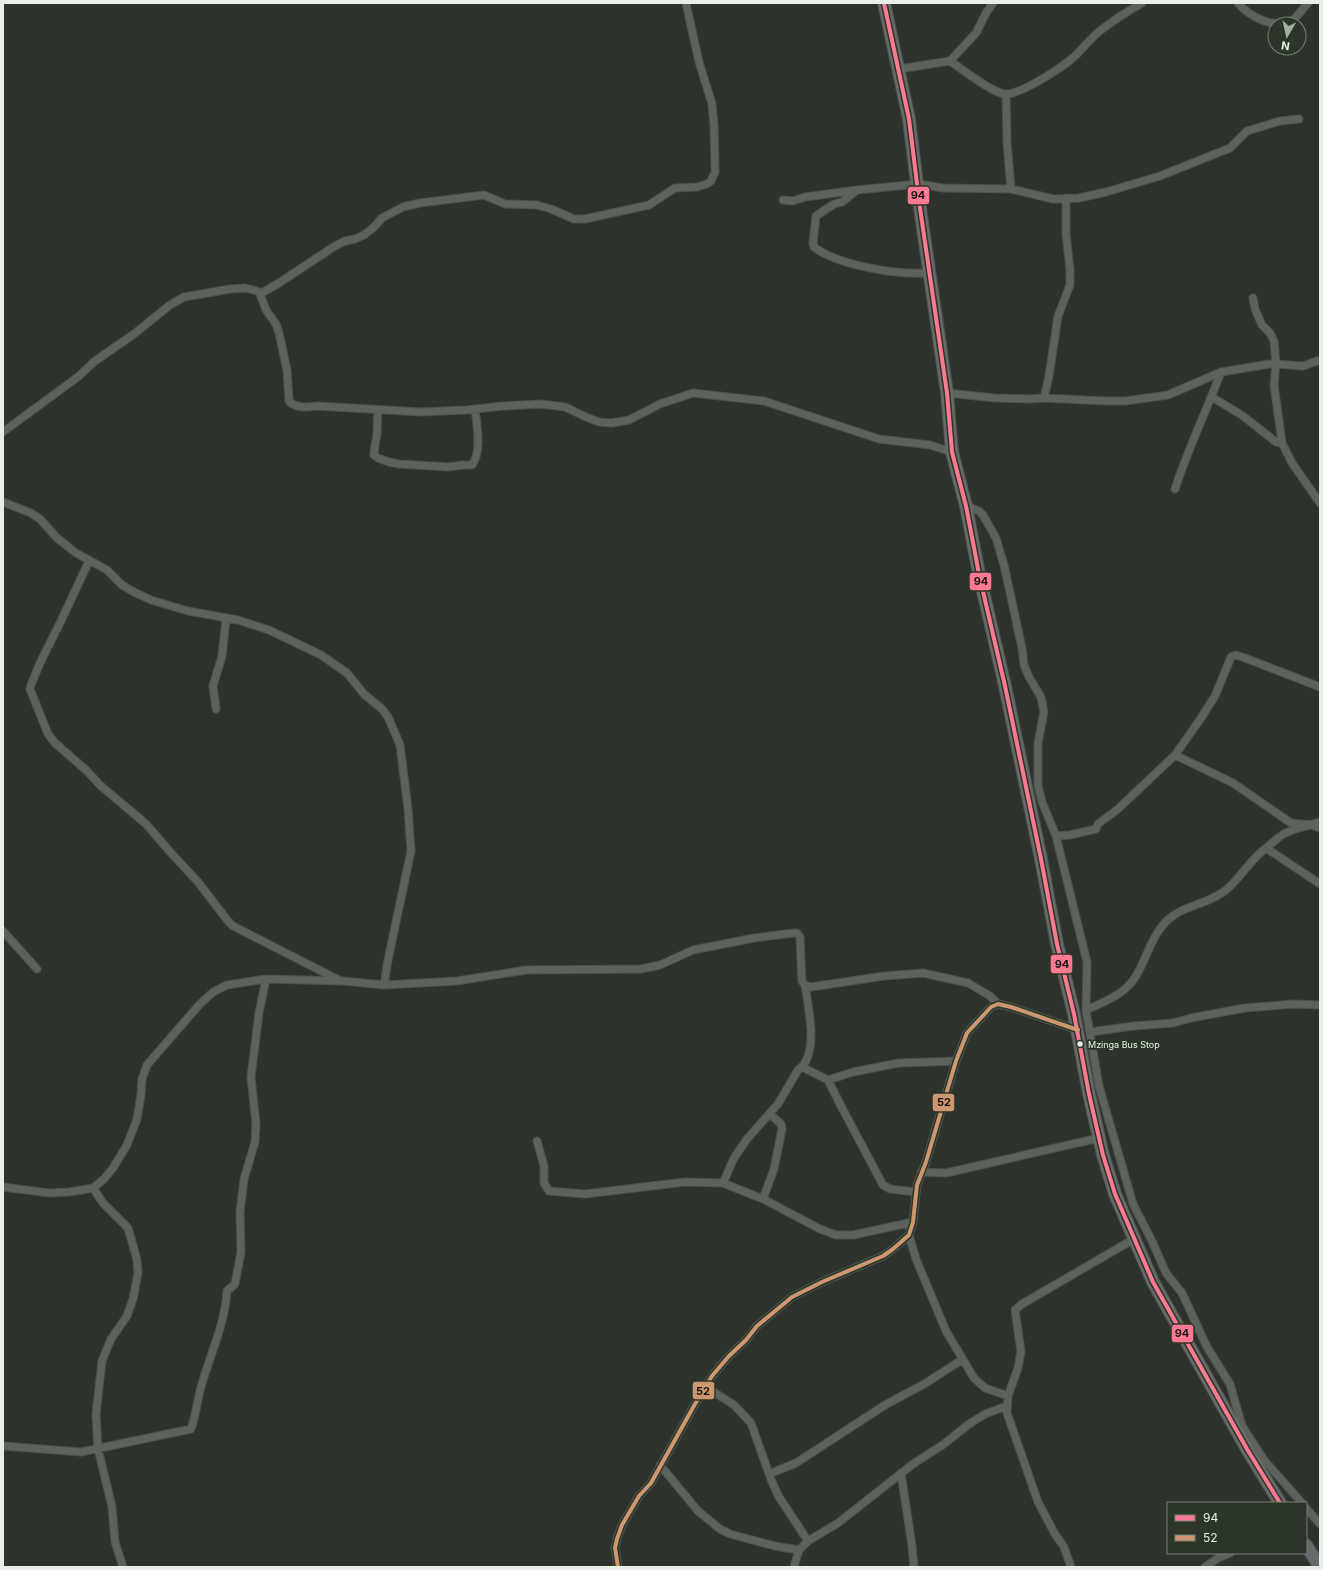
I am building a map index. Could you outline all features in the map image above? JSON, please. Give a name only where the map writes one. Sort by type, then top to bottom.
[{"type":"highway","points":[[884,3],[909,119],[947,393],[952,452],[966,506],[979,574],[1005,686],[1057,944],[1078,1030],[1089,1094],[1099,1138],[1115,1194],[1153,1282],[1247,1449],[1279,1502]]},
{"type":"highway","points":[[1307,1547],[1320,1567]]},
{"type":"street","points":[[260,294],[335,246],[364,235],[382,218],[403,207],[420,203],[484,195],[505,204],[537,205],[551,209],[574,219],[585,219],[649,205],[675,188],[697,187],[707,184],[711,181],[715,172],[714,117],[712,104],[699,62],[686,3]]},
{"type":"street","points":[[899,69],[950,61],[976,33],[993,3]]},
{"type":"street","points":[[950,61],[990,88],[997,92],[1006,94],[1029,86],[1049,75],[1076,55],[1100,31],[1126,12],[1142,3]]},
{"type":"street","points":[[1238,3],[1246,11],[1262,20],[1281,23],[1294,19],[1308,3]]},
{"type":"street","points":[[1006,94],[1007,142],[1011,190]]},
{"type":"street","points":[[782,200],[793,201],[805,197],[918,184],[943,188],[1011,190],[1053,199],[1079,198],[1106,192],[1160,176],[1230,148],[1247,131],[1280,121],[1299,119]]},
{"type":"street","points":[[857,190],[842,202],[834,204],[816,216],[813,243],[814,247],[828,255],[870,268],[920,274],[930,273]]},
{"type":"street","points":[[1044,398],[1049,376],[1058,316],[1070,285],[1070,269],[1066,234],[1066,198]]},
{"type":"street","points":[[3,432],[79,376],[95,361],[134,334],[170,305],[184,297],[230,289],[250,288],[260,294],[266,310],[276,324],[287,370],[289,401],[292,404],[305,407],[318,406],[421,412],[541,404],[564,407],[599,422],[611,423],[629,420],[660,404],[693,393],[764,401],[879,439],[930,445],[952,452]]},
{"type":"street","points":[[1253,298],[1255,309],[1262,325],[1270,333],[1274,341],[1276,364],[1274,385],[1282,443],[1292,463],[1320,503]]},
{"type":"street","points":[[947,393],[995,398],[1044,398],[1105,402],[1125,401],[1168,395],[1221,372],[1269,364],[1303,366],[1320,360]]},
{"type":"street","points":[[1175,489],[1190,447],[1201,424],[1221,372]]},
{"type":"street","points":[[1212,397],[1243,416],[1276,442],[1282,443]]},
{"type":"street","points":[[378,410],[374,455],[389,462],[399,464],[449,467],[472,465],[475,461],[478,437],[475,409]]},
{"type":"street","points":[[3,502],[30,513],[40,519],[57,538],[89,561],[107,570],[122,585],[151,600],[188,611],[238,620],[269,630],[321,655],[339,666],[351,677],[364,694],[382,709],[388,717],[400,746],[409,816],[411,851],[384,985]]},
{"type":"street","points":[[966,506],[979,511],[983,515],[996,538],[1004,565],[1022,648],[1024,665],[1028,676],[1041,696],[1044,712],[1038,743],[1038,786],[1042,802],[1056,836],[1087,962],[1086,1010],[1099,1086],[1134,1204],[1166,1273],[1182,1293],[1207,1347],[1230,1384],[1242,1426],[1264,1460],[1301,1502]]},
{"type":"street","points":[[89,561],[40,663],[30,689],[48,734],[101,786],[146,824],[198,882],[233,926],[343,981]]},
{"type":"street","points":[[216,709],[213,686],[222,656],[226,619]]},
{"type":"street","points":[[1056,836],[1070,835],[1096,829],[1098,824],[1118,809],[1175,755],[1199,722],[1215,696],[1231,657],[1236,656],[1245,658],[1320,687]]},
{"type":"street","points":[[1175,755],[1233,783],[1291,823],[1312,825],[1320,828]]},
{"type":"street","points":[[1086,1010],[1110,1000],[1128,986],[1135,978],[1149,947],[1164,924],[1178,912],[1187,907],[1215,898],[1226,890],[1257,856],[1279,837],[1288,832],[1320,822]]},
{"type":"street","points":[[1266,848],[1320,884]]},
{"type":"street","points":[[3,931],[37,969]]},
{"type":"street","points":[[3,1187],[49,1193],[69,1192],[93,1188],[104,1179],[127,1146],[137,1119],[142,1079],[150,1062],[199,1005],[213,992],[227,985],[266,979],[343,981],[384,985],[457,981],[526,970],[641,969],[660,965],[693,950],[754,938],[797,933],[800,937],[802,981],[805,985],[812,1031],[809,1051],[802,1067],[798,1070],[778,1104],[747,1139],[734,1158],[723,1183]]},
{"type":"street","points":[[805,985],[811,987],[884,976],[923,973],[968,983],[990,996],[998,1004],[1012,1007],[1078,1030]]},
{"type":"street","points":[[3,1446],[81,1452],[191,1429],[200,1388],[216,1342],[227,1291],[235,1284],[241,1252],[240,1212],[244,1179],[255,1142],[256,1124],[251,1077],[259,1013],[266,979]]},
{"type":"street","points":[[618,1567],[615,1548],[622,1525],[639,1496],[651,1483],[712,1376],[729,1356],[746,1340],[757,1326],[792,1297],[822,1282],[882,1256],[893,1249],[909,1235],[913,1222],[916,1192],[921,1172],[926,1162],[956,1061],[968,1033],[991,1007],[998,1004]]},
{"type":"street","points":[[1090,1032],[1134,1026],[1173,1023],[1245,1008],[1293,1004],[1320,1005]]},
{"type":"street","points":[[828,1080],[853,1072],[899,1063],[956,1061]]},
{"type":"street","points":[[802,1067],[828,1080],[884,1185],[890,1189],[916,1192]]},
{"type":"street","points":[[763,1199],[774,1169],[782,1129],[781,1124],[770,1114]]},
{"type":"street","points":[[921,1172],[946,1173],[1099,1138]]},
{"type":"street","points":[[537,1141],[544,1166],[544,1183],[549,1191],[585,1194],[685,1182],[723,1183],[763,1199],[820,1229],[836,1235],[853,1235],[913,1222]]},
{"type":"street","points":[[93,1188],[103,1203],[128,1228],[137,1260],[138,1273],[136,1287],[127,1316],[111,1339],[102,1361],[96,1414],[98,1449],[112,1507],[115,1542],[123,1567]]},
{"type":"street","points":[[909,1235],[916,1259],[946,1331],[963,1359],[979,1384],[985,1388],[1008,1396]]},
{"type":"street","points":[[1071,1567],[1064,1547],[1055,1534],[1038,1502],[1007,1413],[1008,1396],[1018,1368],[1021,1351],[1015,1310],[1022,1304],[1134,1239]]},
{"type":"street","points":[[768,1474],[796,1463],[885,1405],[926,1383],[963,1359]]},
{"type":"street","points":[[706,1387],[734,1405],[751,1423],[768,1474],[779,1497],[808,1541]]},
{"type":"street","points":[[794,1567],[799,1550],[808,1541],[851,1514],[901,1473],[944,1444],[969,1424],[985,1414],[1007,1406]]},
{"type":"street","points":[[660,1465],[698,1511],[720,1529],[736,1536],[775,1546],[799,1550]]},
{"type":"street","points":[[901,1473],[914,1567]]},
{"type":"street","points":[[1307,1509],[1320,1524]]},
{"type":"street","points":[[1205,1567],[1218,1558],[1228,1554]]},
{"type":"transit line","name":"94","points":[[884,3],[909,119],[920,208],[947,393],[952,452],[966,506],[979,574],[1005,686],[1057,944],[1074,1014],[1089,1094],[1103,1155],[1115,1194],[1153,1282],[1247,1449],[1279,1502]]},
{"type":"transit line","name":"52","points":[[618,1567],[615,1548],[622,1525],[639,1496],[651,1483],[712,1376],[729,1356],[746,1340],[757,1326],[792,1297],[822,1282],[883,1256],[909,1235],[913,1222],[917,1185],[926,1162],[956,1061],[967,1033],[991,1007],[998,1004],[1078,1030]]},
{"type":"place","name":"Mzinga Bus Stop","points":[[1080,1044]]}]
